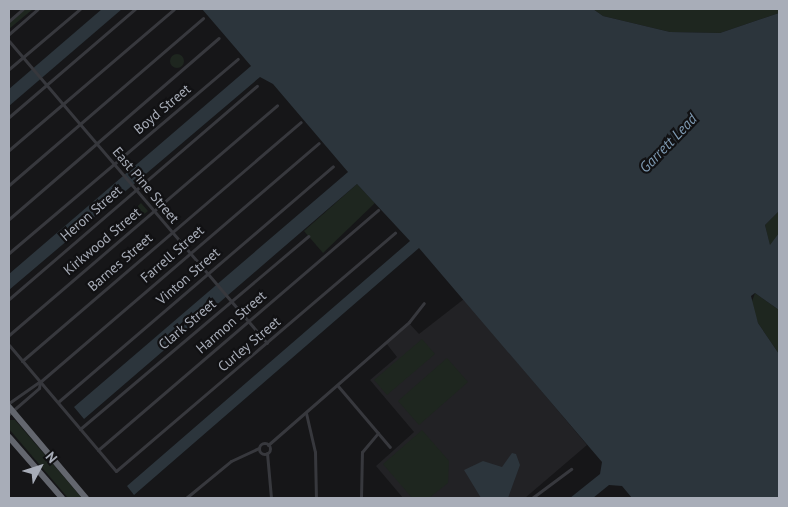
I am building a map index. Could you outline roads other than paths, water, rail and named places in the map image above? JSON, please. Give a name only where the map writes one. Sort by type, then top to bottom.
[{"type":"highway","points":[[10,410],[86,498]]},
{"type":"highway","points":[[9,437],[62,498]]},
{"type":"street","points":[[9,21],[23,9]]},
{"type":"street","points":[[9,34],[38,9]]},
{"type":"street","points":[[9,69],[80,9]]},
{"type":"street","points":[[9,117],[45,83],[135,9]]},
{"type":"street","points":[[9,150],[174,9]]},
{"type":"street","points":[[9,185],[203,18]]},
{"type":"street","points":[[9,219],[220,38]]},
{"type":"street","name":"East Pine Street","points":[[9,41],[267,343]]},
{"type":"street","name":"Boyd Street","points":[[9,253],[238,59]]},
{"type":"street","name":"Heron Street","points":[[9,298],[135,188],[257,86]]},
{"type":"street","name":"Kirkwood Street","points":[[9,335],[277,105]]},
{"type":"street","name":"Barnes Street","points":[[22,361],[302,122]]},
{"type":"street","name":"Farrell Street","points":[[40,382],[319,143]]},
{"type":"street","name":"Vinton Street","points":[[58,402],[333,166]]},
{"type":"street","name":"Harmon Street","points":[[98,450],[378,210]]},
{"type":"street","name":"Curley Street","points":[[98,450],[116,471],[395,233]]},
{"type":"street","name":"Clark Street","points":[[80,429],[229,299],[308,236]]},
{"type":"street","points":[[186,498],[231,461],[268,445],[338,386],[424,303]]},
{"type":"street","points":[[9,345],[98,450]]},
{"type":"street","points":[[9,403],[40,382]]},
{"type":"street","points":[[10,410],[40,382]]},
{"type":"street","points":[[338,386],[390,447]]},
{"type":"street","points":[[306,413],[315,452],[316,498]]},
{"type":"street","points":[[361,498],[362,452],[378,433]]},
{"type":"street","points":[[268,445],[271,498]]},
{"type":"street","points":[[259,448],[267,453]]},
{"type":"street","points":[[532,498],[571,469]]},
{"type":"water","points":[[102,9],[122,9],[9,106],[9,89]]},
{"type":"water","name":"Garrett Lead","points":[[202,9],[593,9],[603,16],[670,32],[720,33],[779,13],[779,211],[765,225],[770,245],[779,233],[779,310],[755,293],[751,296],[758,323],[779,354],[779,498],[632,498],[622,486],[609,485],[593,498],[570,498],[600,474],[602,462],[419,248],[134,495],[127,486],[410,241],[357,184],[84,419],[74,407],[348,172],[273,84],[260,77],[9,290],[9,274],[251,66]]},
{"type":"water","points":[[512,453],[516,454],[520,465],[508,498],[481,498],[464,470],[483,461],[502,467]]}]
